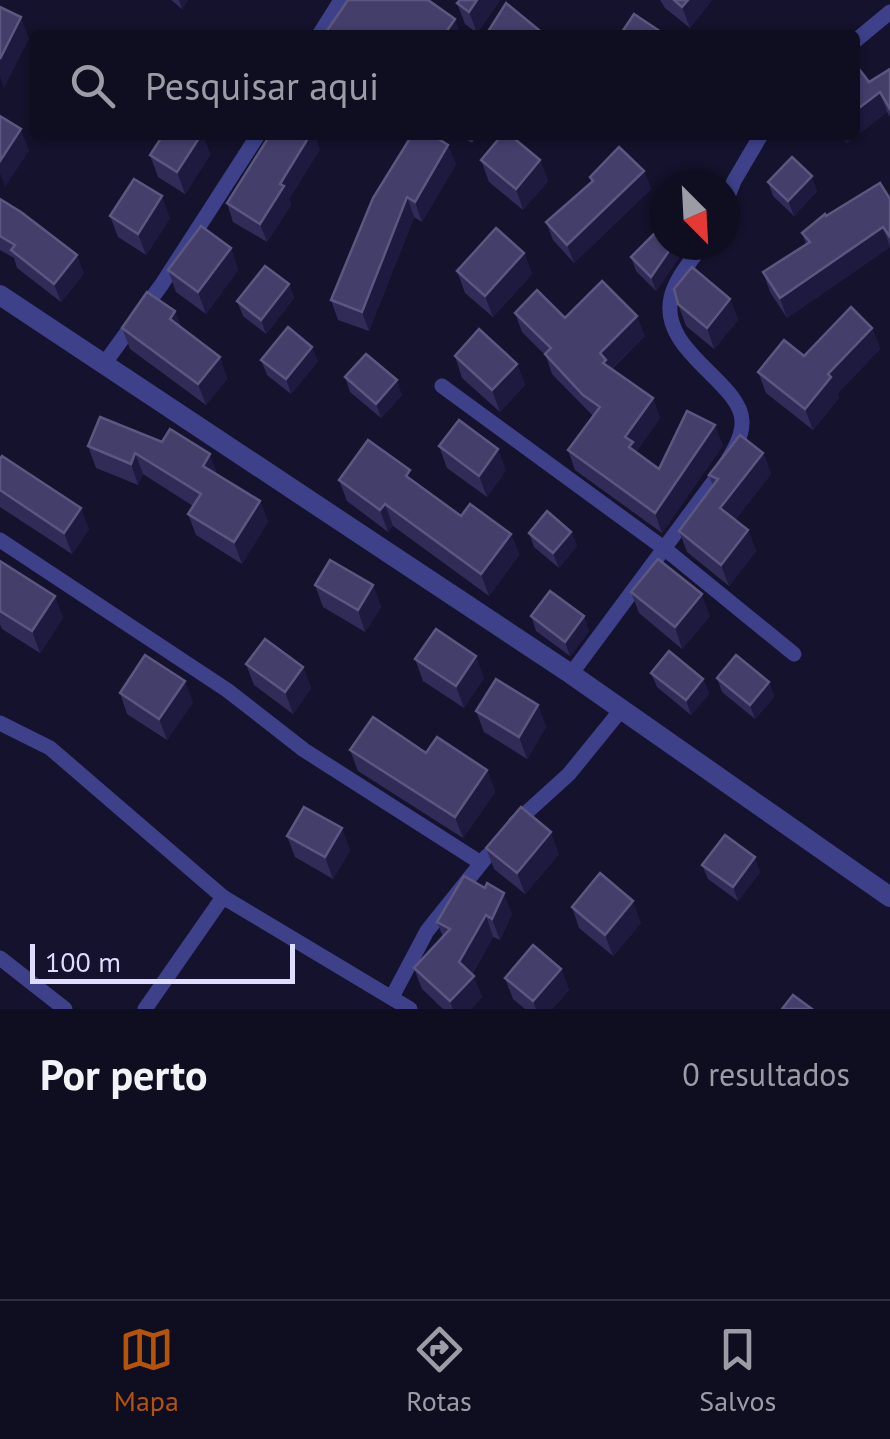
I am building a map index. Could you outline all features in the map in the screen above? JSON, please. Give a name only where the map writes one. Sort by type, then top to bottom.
[{"type":"street","points":[[322,30],[341,0]]},
{"type":"street","points":[[860,37],[890,12]]},
{"type":"street","points":[[104,364],[162,284],[255,140]]},
{"type":"street","points":[[740,170],[759,140]]},
{"type":"street","points":[[571,674],[717,477],[743,425],[738,406],[677,336],[669,318],[674,287],[692,260]]},
{"type":"street","points":[[0,295],[571,674],[890,897]]},
{"type":"street","points":[[442,386],[665,549],[794,654]]},
{"type":"street","points":[[0,540],[227,690],[304,750],[481,863]]},
{"type":"street","points":[[504,836],[569,774],[621,710]]},
{"type":"street","points":[[0,724],[50,748],[223,897],[410,1009]]},
{"type":"street","points":[[392,996],[427,931],[493,849]]},
{"type":"street","points":[[146,1009],[223,897]]},
{"type":"street","points":[[0,958],[65,1009]]},
{"type":"building","points":[[348,0],[428,0],[455,19],[447,30],[327,30]]},
{"type":"building","points":[[477,0],[469,12],[457,3]]},
{"type":"building","points":[[506,3],[539,30],[489,30]]},
{"type":"building","points":[[0,7],[21,17],[0,59]]},
{"type":"building","points":[[634,14],[658,30],[623,30]]},
{"type":"building","points":[[890,69],[890,109],[880,92],[860,107],[860,70],[869,82]]},
{"type":"building","points":[[0,116],[21,129],[0,161]]},
{"type":"building","points":[[160,140],[198,140],[177,172],[150,155]]},
{"type":"building","points":[[267,140],[307,140],[260,224],[227,203]]},
{"type":"building","points":[[409,140],[440,140],[448,145],[415,202],[407,197],[362,312],[331,300],[373,198]]},
{"type":"building","points":[[498,140],[516,140],[540,160],[516,189],[481,160]]},
{"type":"building","points":[[619,147],[644,171],[567,245],[546,222],[593,181],[590,177]]},
{"type":"building","points":[[792,157],[812,176],[788,201],[768,182]]},
{"type":"building","points":[[134,179],[162,196],[138,234],[110,216]]},
{"type":"building","points":[[880,183],[890,199],[890,237],[883,227],[780,298],[763,272],[810,242],[802,233],[825,214]]},
{"type":"building","points":[[0,199],[77,255],[54,284],[11,250],[15,245],[0,236]]},
{"type":"building","points":[[201,226],[231,248],[198,292],[168,270]]},
{"type":"building","points":[[496,228],[524,253],[485,296],[457,271]]},
{"type":"building","points":[[650,238],[650,260],[663,260],[651,277],[631,257]]},
{"type":"building","points":[[265,266],[289,284],[261,320],[237,301]]},
{"type":"building","points":[[692,267],[730,299],[707,328],[678,304],[674,289]]},
{"type":"building","points":[[602,281],[637,316],[600,353],[606,360],[603,363],[653,398],[625,437],[633,442],[629,447],[659,469],[687,411],[715,425],[655,513],[568,450],[600,407],[583,395],[545,354],[551,348],[515,313],[537,290],[565,318]]},
{"type":"building","points":[[147,292],[175,311],[170,319],[220,357],[198,384],[122,328]]},
{"type":"building","points":[[851,307],[872,328],[828,374],[831,377],[805,409],[758,372],[784,340],[804,356]]},
{"type":"building","points":[[288,327],[312,347],[286,379],[261,360]]},
{"type":"building","points":[[479,329],[517,364],[492,390],[455,356]]},
{"type":"building","points":[[366,354],[397,380],[376,404],[345,377]]},
{"type":"building","points":[[100,417],[162,442],[170,429],[210,454],[203,466],[260,501],[234,542],[188,514],[201,494],[135,453],[131,464],[88,446]]},
{"type":"building","points":[[459,420],[498,449],[479,476],[439,446]]},
{"type":"building","points":[[740,435],[763,453],[720,508],[748,530],[721,565],[679,531],[718,479],[709,475]]},
{"type":"building","points":[[368,440],[410,470],[406,476],[461,516],[470,504],[511,534],[481,574],[385,504],[380,510],[339,480]]},
{"type":"building","points":[[2,456],[81,508],[64,533],[0,490]]},
{"type":"building","points":[[547,511],[571,532],[553,553],[529,533]]},
{"type":"building","points":[[658,559],[702,594],[675,627],[631,592]]},
{"type":"building","points":[[330,560],[373,585],[358,610],[315,585]]},
{"type":"building","points":[[0,561],[55,596],[32,631],[0,611]]},
{"type":"building","points":[[550,591],[584,616],[565,642],[531,616]]},
{"type":"building","points":[[436,629],[476,656],[456,686],[415,659]]},
{"type":"building","points":[[265,639],[303,667],[285,692],[246,664]]},
{"type":"building","points":[[669,651],[703,679],[686,700],[651,673]]},
{"type":"building","points":[[145,655],[185,681],[159,719],[120,693]]},
{"type":"building","points":[[736,655],[769,682],[750,705],[717,678]]},
{"type":"building","points":[[496,679],[538,705],[519,737],[476,711]]},
{"type":"building","points":[[373,717],[426,753],[437,737],[487,770],[455,817],[350,750]]},
{"type":"building","points":[[304,807],[342,828],[325,857],[287,836]]},
{"type":"building","points":[[521,807],[551,832],[517,873],[486,848]]},
{"type":"building","points":[[725,835],[755,857],[733,887],[702,865]]},
{"type":"building","points":[[600,873],[633,901],[605,935],[572,907]]},
{"type":"building","points":[[464,876],[504,893],[492,919],[486,915],[459,962],[474,976],[450,1001],[414,968],[450,929],[437,922]]},
{"type":"building","points":[[533,945],[561,969],[533,1001],[505,978]]},
{"type":"building","points":[[793,995],[812,1009],[782,1009]]}]
